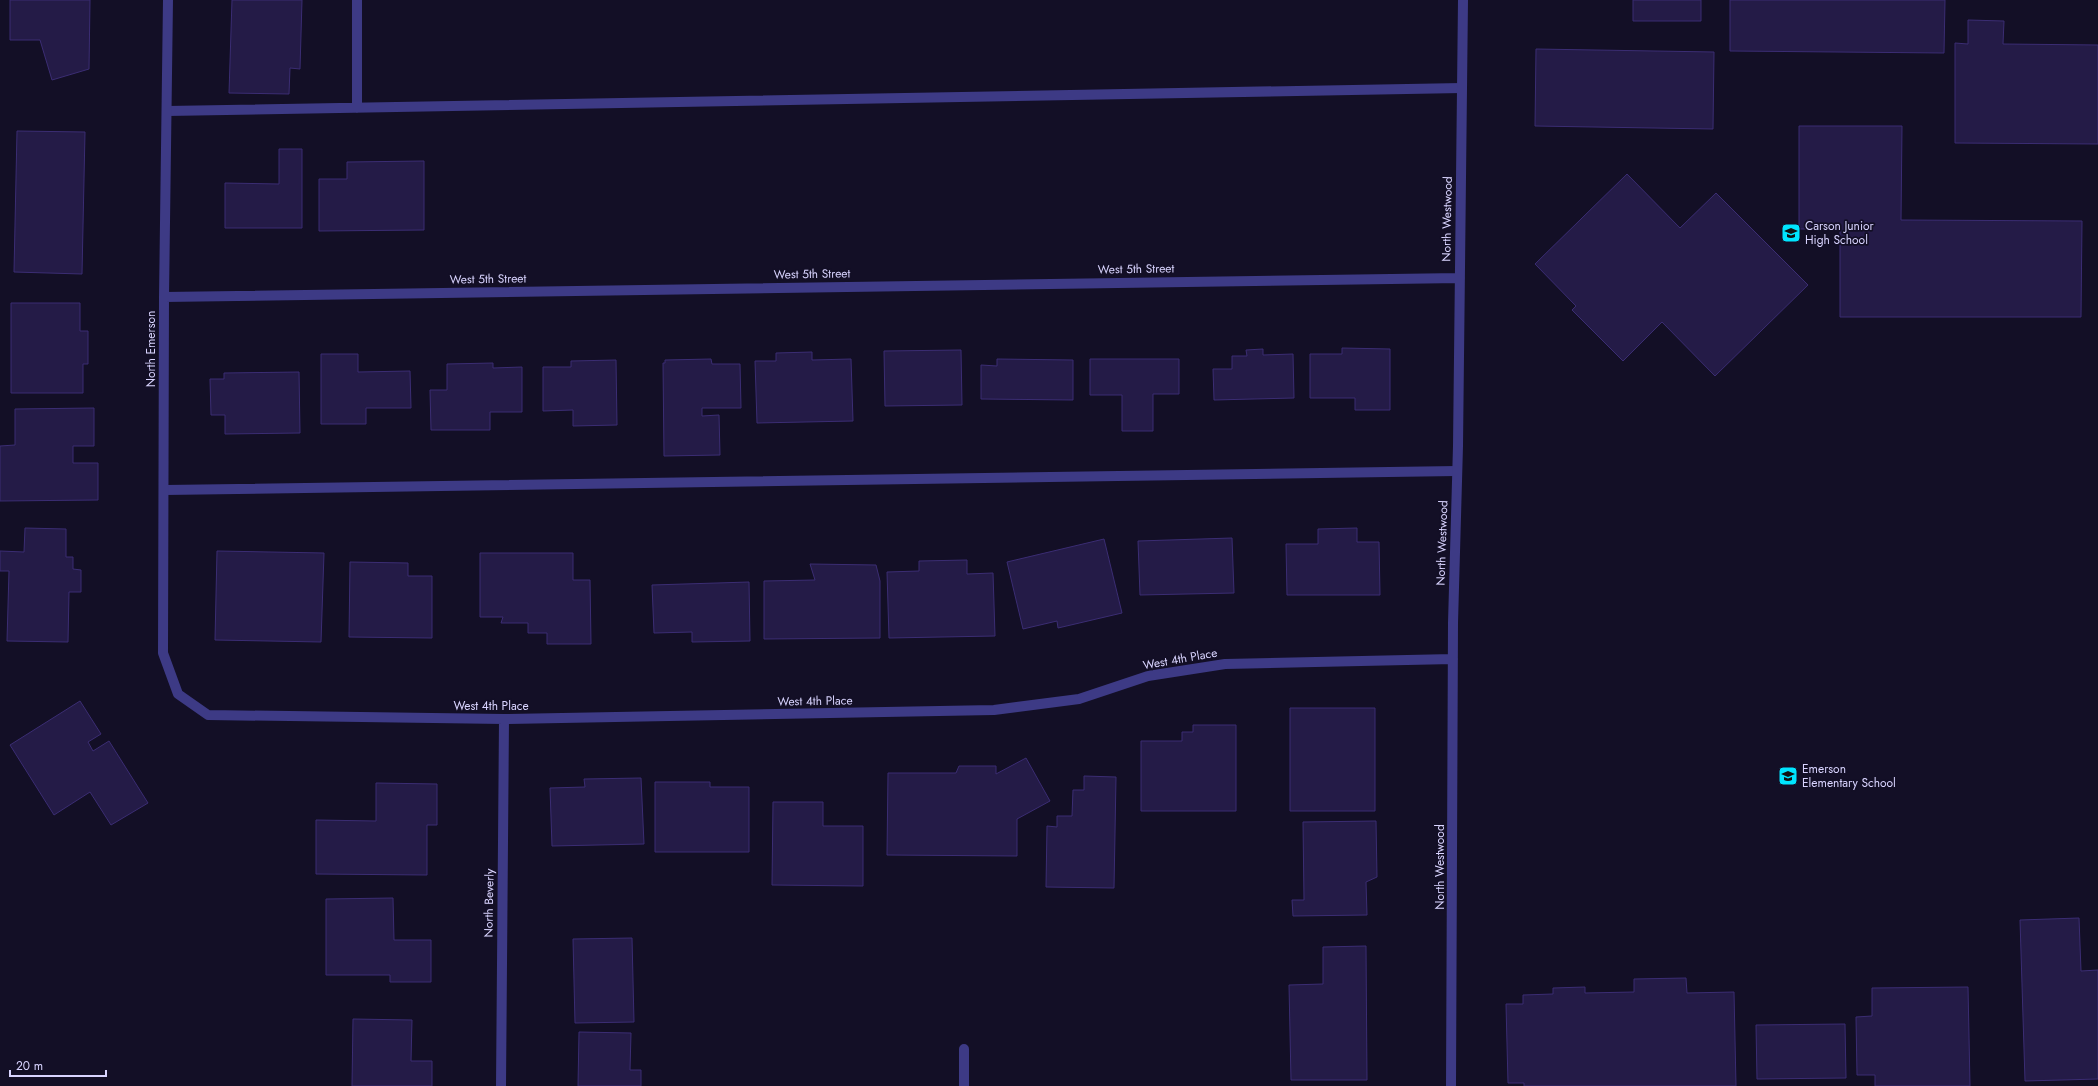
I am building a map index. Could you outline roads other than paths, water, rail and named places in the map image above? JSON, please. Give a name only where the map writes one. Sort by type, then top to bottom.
[{"type":"street","name":"North Emerson","points":[[168,0],[164,296],[165,490],[163,653],[178,694]]},
{"type":"street","points":[[357,0],[357,108]]},
{"type":"street","name":"North Westwood","points":[[1451,1086],[1453,658],[1460,278],[1462,0]]},
{"type":"street","points":[[167,112],[1462,88]]},
{"type":"street","name":"West 5th Street","points":[[164,296],[1460,278]]},
{"type":"street","points":[[165,490],[1457,471]]},
{"type":"street","name":"West 4th Place","points":[[178,694],[208,715],[504,720],[994,710],[1079,699],[1148,676],[1225,664],[1453,658]]},
{"type":"street","name":"North Beverly","points":[[500,1086],[504,720]]},
{"type":"street","points":[[964,1049],[964,1086]]},
{"type":"place","name":"Carson Junior High School","points":[[1791,233]]},
{"type":"place","name":"Emerson Elementary School","points":[[1788,776]]}]
